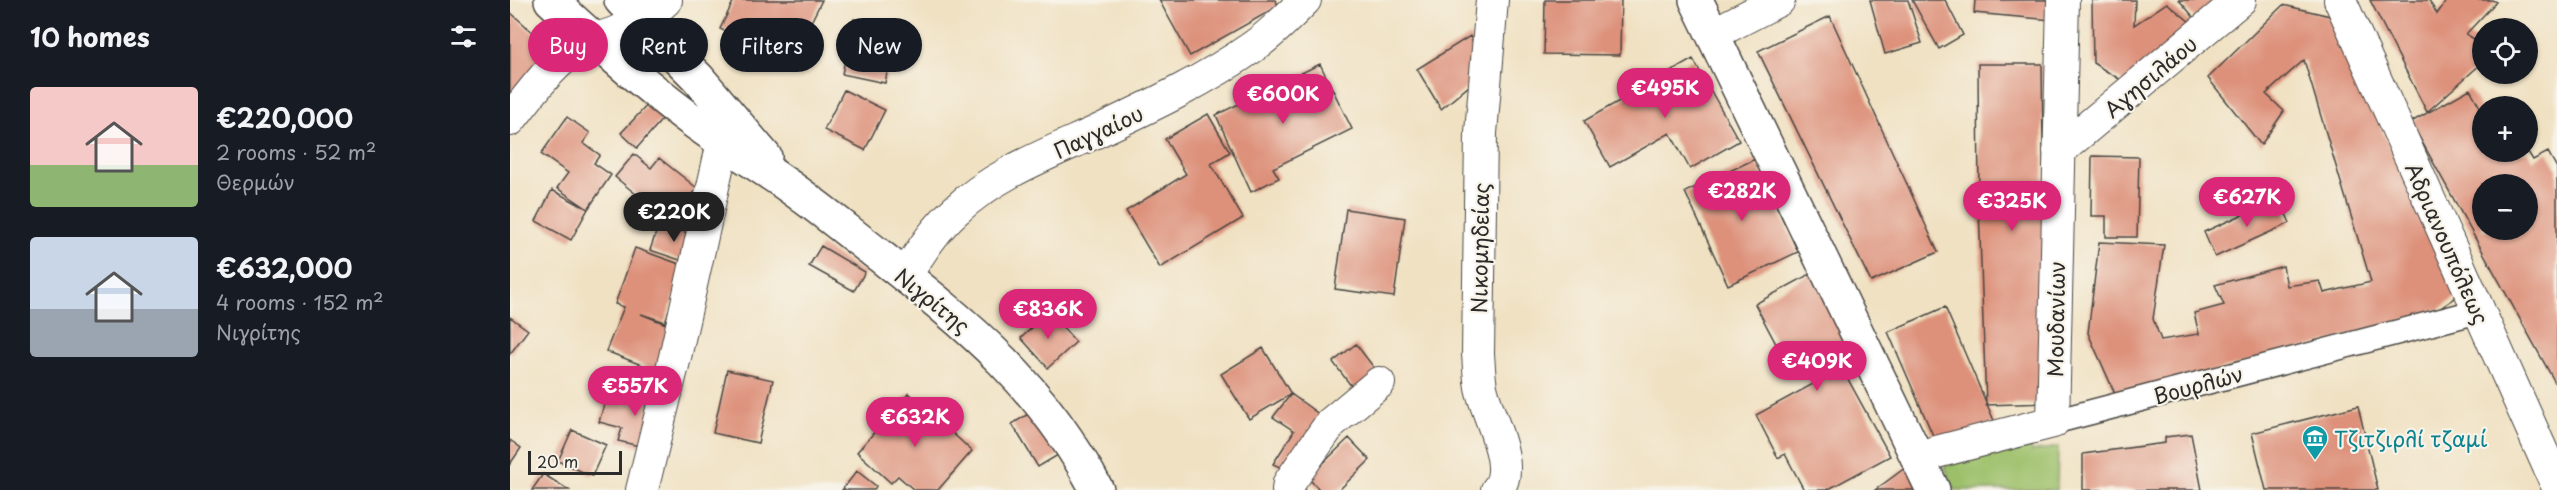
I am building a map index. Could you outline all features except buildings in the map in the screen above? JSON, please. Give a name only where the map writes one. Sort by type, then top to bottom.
[{"type":"street","name":"Νιγρίτης","points":[[551,0],[629,18]]},
{"type":"street","name":"Παγγαίου","points":[[905,276],[937,229],[956,209],[978,193],[1027,164],[1153,105],[1224,66],[1256,44],[1305,0]]},
{"type":"street","name":"Νικομηδείας","points":[[1492,0],[1481,132],[1478,354],[1480,386],[1504,461],[1504,479],[1497,490]]},
{"type":"street","points":[[1696,0],[1933,490]]},
{"type":"street","points":[[1713,34],[1779,0]]},
{"type":"street","name":"Μουδανίων","points":[[2053,422],[2063,0]]},
{"type":"street","name":"Αγησιλάου","points":[[2059,151],[2240,0]]},
{"type":"street","name":"Αδριανουπόλεως","points":[[2340,0],[2557,485]]},
{"type":"street","points":[[510,120],[563,59],[581,45],[620,23]]},
{"type":"street","name":"Νιγρίτης","points":[[660,72],[685,115],[791,188],[905,276],[983,341],[1040,401],[1073,447],[1097,490]]},
{"type":"street","name":"Νιγρίτης","points":[[691,72],[791,188]]},
{"type":"street","points":[[642,490],[675,357],[723,142]]},
{"type":"street","name":"Βουρλών","points":[[1917,457],[2479,311]]},
{"type":"street","points":[[1288,490],[1289,483],[1331,423],[1379,383]]},
{"type":"green space","points":[[2030,443],[2032,452],[2058,447],[2057,490],[1955,490],[1944,466]]},
{"type":"place","name":"Τζιτζιρλί τζαμί","points":[[2315,461]]}]
